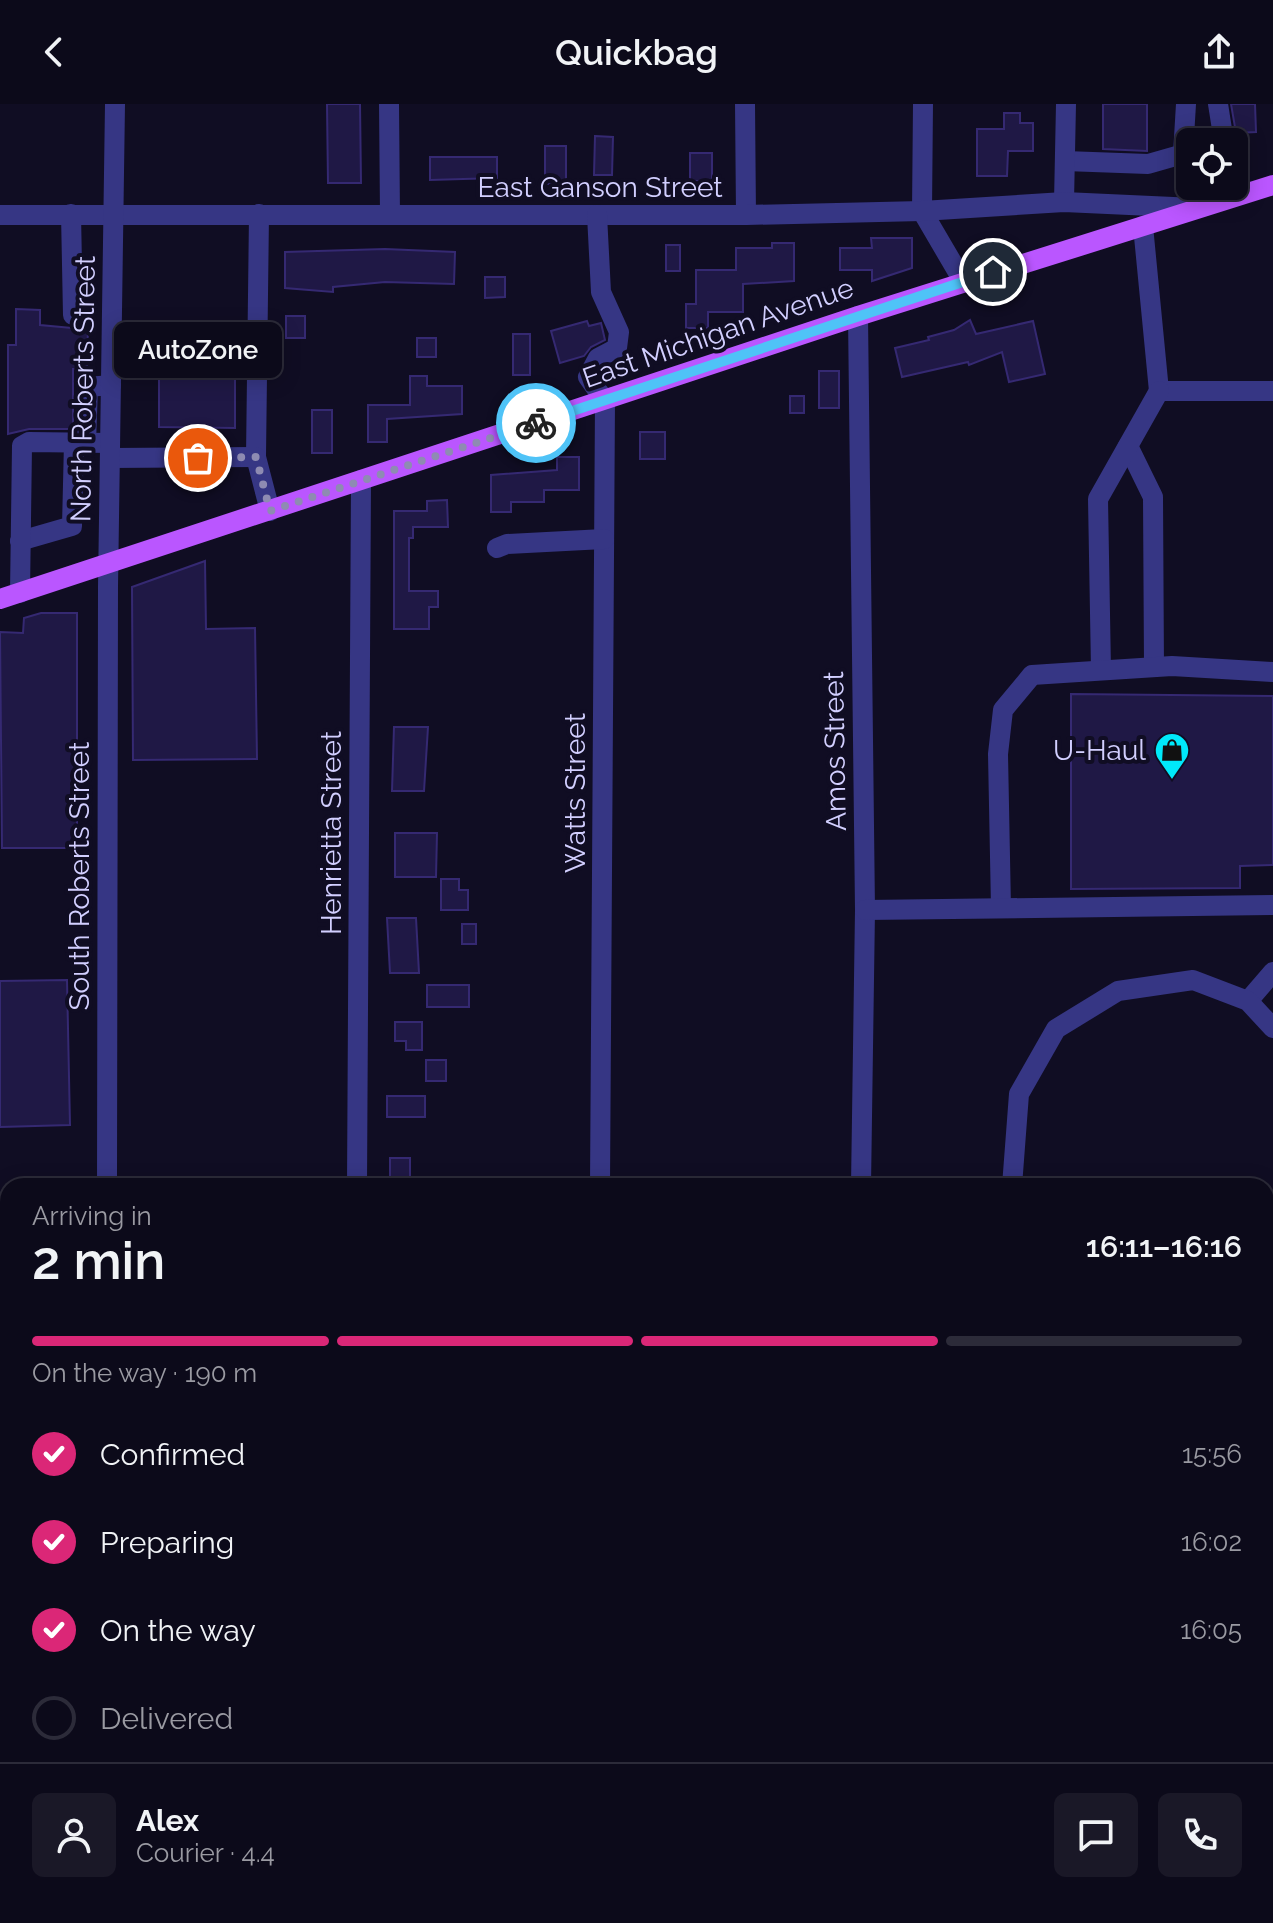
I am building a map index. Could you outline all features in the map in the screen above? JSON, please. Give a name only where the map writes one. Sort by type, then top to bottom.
[{"type":"main road","name":"East Michigan Avenue","points":[[1248,186],[1273,185]]},
{"type":"main road","name":"East Michigan Avenue","points":[[10,596],[963,281],[1199,208],[1213,200]]},
{"type":"street","name":"North Roberts Street","points":[[108,566],[115,104]]},
{"type":"street","points":[[389,104],[390,215]]},
{"type":"street","points":[[745,104],[746,215]]},
{"type":"street","points":[[923,104],[922,211],[963,281]]},
{"type":"street","points":[[1064,202],[1066,104]]},
{"type":"street","points":[[1065,161],[1148,164],[1183,154],[1186,104]]},
{"type":"street","points":[[1218,104],[1222,128]]},
{"type":"street","name":"East Ganson Street","points":[[0,215],[746,215],[922,211],[1064,202],[1199,208]]},
{"type":"street","points":[[71,214],[73,315]]},
{"type":"street","points":[[259,214],[256,457],[270,511]]},
{"type":"street","points":[[597,215],[601,292],[619,332],[617,348],[598,358],[588,377],[605,401]]},
{"type":"street","points":[[1101,670],[1098,499],[1159,391],[1143,226]]},
{"type":"street","name":"Amos Street","points":[[858,316],[865,910],[861,1178]]},
{"type":"street","points":[[20,541],[72,526],[88,387],[111,385]]},
{"type":"street","points":[[1159,391],[1273,391]]},
{"type":"street","name":"Watts Street","points":[[600,1178],[605,401]]},
{"type":"street","points":[[10,596],[20,541],[22,446],[29,442],[80,443],[110,450],[256,457]]},
{"type":"street","points":[[1128,446],[1153,497],[1154,667]]},
{"type":"street","name":"Henrietta Street","points":[[357,1178],[361,480]]},
{"type":"street","points":[[497,548],[507,544],[604,539]]},
{"type":"street","name":"South Roberts Street","points":[[107,1178],[108,566]]},
{"type":"street","points":[[1001,908],[998,754],[1003,710],[1032,675],[1154,667],[1273,672]]},
{"type":"street","points":[[865,910],[1273,905]]},
{"type":"street","points":[[1248,1001],[1273,972]]},
{"type":"street","points":[[1013,1178],[1019,1094],[1056,1029],[1118,991],[1193,980],[1248,1001],[1273,1028]]},
{"type":"building","points":[[327,104],[360,104],[361,183],[328,183]]},
{"type":"building","points":[[1103,104],[1147,104],[1147,151],[1103,149]]},
{"type":"building","points":[[1231,104],[1255,104],[1256,132],[1248,132],[1248,128],[1235,128]]},
{"type":"building","points":[[1004,113],[1020,113],[1020,123],[1033,123],[1033,151],[1008,151],[1007,176],[977,176],[977,129],[1004,129]]},
{"type":"building","points":[[595,136],[613,137],[612,175],[594,175]]},
{"type":"building","points":[[545,146],[566,146],[566,184],[545,184]]},
{"type":"building","points":[[690,153],[712,153],[712,181],[690,181]]},
{"type":"building","points":[[430,157],[497,157],[497,178],[430,180]]},
{"type":"building","points":[[871,238],[912,238],[912,268],[872,281],[872,270],[840,270],[840,248],[872,248]]},
{"type":"building","points":[[772,243],[794,243],[794,281],[743,284],[743,312],[708,312],[708,328],[686,328],[686,304],[696,304],[696,270],[736,270],[736,248],[772,248]]},
{"type":"building","points":[[666,245],[680,245],[680,271],[666,271]]},
{"type":"building","points":[[385,249],[455,252],[454,284],[385,282],[333,287],[333,292],[285,288],[285,252]]},
{"type":"building","points":[[485,277],[505,277],[505,297],[485,298]]},
{"type":"building","points":[[16,309],[40,310],[40,325],[72,328],[88,325],[87,369],[73,369],[73,429],[29,429],[8,434],[8,345],[16,345]]},
{"type":"building","points":[[286,316],[305,316],[305,338],[286,338]]},
{"type":"building","points":[[970,320],[976,334],[1033,321],[1045,374],[1009,382],[1002,352],[969,365],[968,362],[902,377],[895,348],[929,340],[928,337],[954,330]]},
{"type":"building","points":[[587,321],[589,326],[601,323],[605,340],[591,347],[584,356],[560,363],[551,331]]},
{"type":"building","points":[[513,334],[530,334],[530,375],[513,375]]},
{"type":"building","points":[[417,338],[436,338],[436,357],[417,357]]},
{"type":"building","points":[[819,371],[839,371],[839,408],[819,408]]},
{"type":"building","points":[[159,372],[235,372],[235,428],[159,427]]},
{"type":"building","points":[[410,376],[427,376],[427,386],[462,386],[462,414],[387,419],[387,442],[368,442],[368,405],[410,405]]},
{"type":"building","points":[[790,396],[804,396],[804,413],[790,413]]},
{"type":"building","points":[[312,410],[332,410],[332,453],[312,453]]},
{"type":"building","points":[[640,432],[665,432],[665,459],[640,459]]},
{"type":"building","points":[[557,457],[579,457],[579,490],[544,490],[544,502],[511,502],[511,512],[491,512],[491,475],[557,470]]},
{"type":"building","points":[[447,500],[448,527],[413,527],[413,538],[409,538],[409,591],[438,591],[438,607],[429,607],[429,629],[394,629],[394,511],[427,511],[427,501]]},
{"type":"building","points":[[205,561],[206,629],[255,628],[257,759],[133,760],[132,587]]},
{"type":"building","points":[[41,613],[77,613],[77,848],[2,848],[0,632],[23,633],[24,618]]},
{"type":"building","name":"U-Haul","points":[[1071,694],[1273,696],[1273,865],[1240,866],[1240,888],[1071,889]]},
{"type":"building","points":[[394,727],[428,727],[424,791],[392,791]]},
{"type":"building","points":[[395,833],[437,833],[436,877],[395,877]]},
{"type":"building","points":[[441,879],[459,879],[459,890],[468,890],[468,910],[441,910]]},
{"type":"building","points":[[387,918],[416,918],[419,973],[390,973]]},
{"type":"building","points":[[462,924],[476,924],[476,944],[462,944]]},
{"type":"building","points":[[67,980],[70,1125],[0,1127],[0,981]]},
{"type":"building","points":[[427,985],[469,985],[469,1007],[427,1007]]},
{"type":"building","points":[[395,1022],[422,1022],[422,1050],[406,1050],[406,1041],[395,1041]]},
{"type":"building","points":[[426,1060],[446,1060],[446,1081],[426,1081]]},
{"type":"building","points":[[387,1096],[425,1096],[425,1117],[387,1117]]},
{"type":"building","points":[[390,1158],[410,1158],[410,1178],[390,1178]]},
{"type":"way so far","points":[[198,458],[256,457],[270,511],[536,423]]},
{"type":"place","name":"AutoZone","points":[[198,458]]},
{"type":"place","name":"U-Haul","points":[[1172,781]]},
{"type":"route","points":[[536,423],[993,272]]}]
